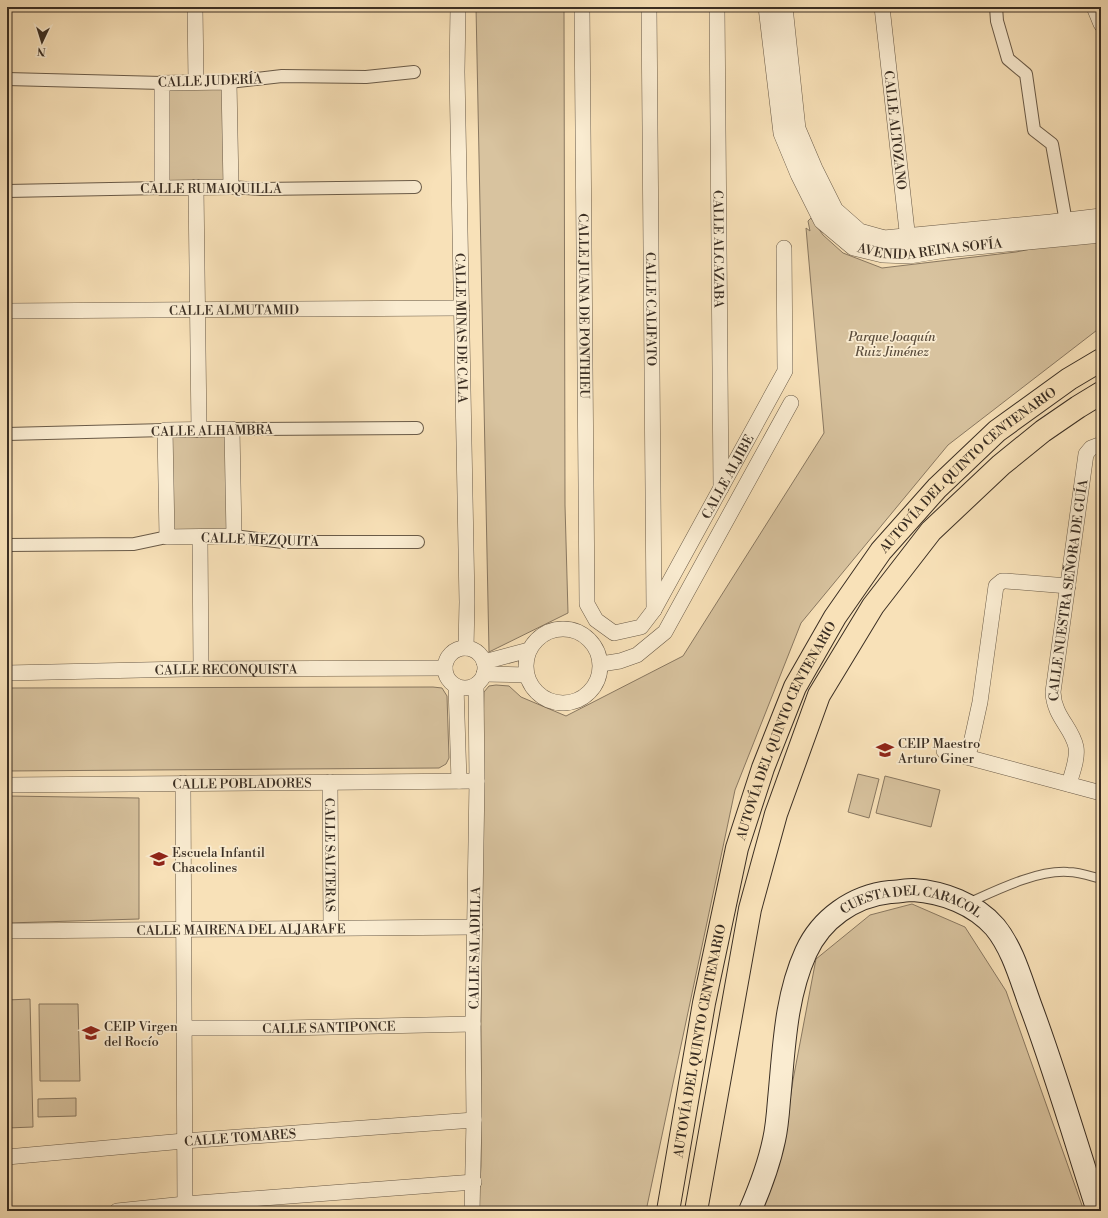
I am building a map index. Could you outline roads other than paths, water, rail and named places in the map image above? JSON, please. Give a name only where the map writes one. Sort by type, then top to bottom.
[{"type":"highway","name":"AUTOVÍA DEL QUINTO CENTENARIO","points":[[668,1211],[704,1003],[737,848],[763,768],[795,687],[835,616],[881,552],[937,488],[997,431],[1070,379],[1101,360]]},
{"type":"highway","name":"AUTOVÍA DEL QUINTO CENTENARIO","points":[[696,1211],[750,909],[776,814],[820,695],[873,606],[931,531],[1001,465],[1043,431],[1078,406],[1101,393]]},
{"type":"main road","name":"CUESTA DEL CARACOL","points":[[750,1211],[763,1180],[775,1138],[788,1013],[798,970],[808,949],[820,929],[839,911],[863,899],[884,893],[913,890],[940,894],[966,904],[982,915],[995,928],[1009,950],[1042,1038],[1098,1211]]},
{"type":"street","points":[[195,7],[196,82]]},
{"type":"street","name":"CALLE MINAS DE CALA","points":[[458,7],[467,602],[466,648]]},
{"type":"street","name":"CALLE JUANA DE PONTHIEU","points":[[582,7],[587,604]]},
{"type":"street","name":"CALLE CALIFATO","points":[[650,7],[654,610]]},
{"type":"street","name":"CALLE ALCAZABA","points":[[717,7],[721,490]]},
{"type":"street","name":"AVENIDA REINA SOFÍA","points":[[768,7],[783,134],[800,174],[823,220],[854,246],[883,253],[909,246],[1101,218]]},
{"type":"street","name":"AVENIDA REINA SOFÍA","points":[[782,7],[796,129],[813,169],[834,210],[859,233],[909,246],[946,248],[1101,233]]},
{"type":"street","name":"CALLE ALTOZANO","points":[[882,7],[909,246]]},
{"type":"street","points":[[996,7],[997,21],[1008,59],[1026,74],[1034,130],[1052,144],[1066,222]]},
{"type":"street","points":[[1094,7],[1101,24]]},
{"type":"street","name":"CALLE JUDERÍA","points":[[7,79],[229,82],[282,76],[366,77],[414,72]]},
{"type":"street","points":[[162,82],[162,188]]},
{"type":"street","points":[[229,82],[231,187]]},
{"type":"street","name":"CALLE RUMAIQUILLA","points":[[7,191],[231,187],[261,189],[414,187]]},
{"type":"street","points":[[196,188],[199,430]]},
{"type":"street","name":"CALLE ALJIBE","points":[[587,604],[596,620],[614,633],[641,627],[654,610],[721,490],[785,371],[784,248]]},
{"type":"street","name":"CALLE ALMUTAMID","points":[[7,311],[462,308]]},
{"type":"street","points":[[601,664],[620,661],[637,655],[665,632],[791,403]]},
{"type":"street","name":"CALLE ALHAMBRA","points":[[7,434],[232,429],[417,428]]},
{"type":"street","points":[[232,429],[234,536]]},
{"type":"street","points":[[165,430],[167,537]]},
{"type":"street","name":"CALLE NUESTRA SEÑORA DE GUÍA","points":[[1070,784],[1076,755],[1076,747],[1056,708],[1053,692],[1086,454],[1091,448],[1099,445]]},
{"type":"street","name":"CALLE MEZQUITA","points":[[7,545],[134,544],[167,537],[234,536],[284,542],[418,542]]},
{"type":"street","points":[[200,537],[201,669]]},
{"type":"street","points":[[968,757],[980,702],[996,586],[1002,581],[1006,581],[1068,586]]},
{"type":"street","points":[[558,629],[570,629],[582,634],[592,641],[598,652],[601,664],[599,676],[594,687],[586,696],[575,702],[562,704],[550,702],[540,696],[531,686],[526,675],[525,662],[529,650],[536,640],[546,632],[558,629]]},
{"type":"street","points":[[481,674],[481,657],[477,652],[466,648],[459,649],[449,656],[445,668],[448,679],[456,686],[469,688],[481,674],[529,650]]},
{"type":"street","name":"CALLE RECONQUISTA","points":[[7,673],[201,669],[445,668]]},
{"type":"street","points":[[481,674],[526,675]]},
{"type":"street","name":"CALLE SALADILLA","points":[[472,1211],[474,1182],[474,927],[481,674]]},
{"type":"street","points":[[456,686],[458,782]]},
{"type":"street","points":[[944,751],[1101,793]]},
{"type":"street","name":"CALLE POBLADORES","points":[[7,785],[477,781]]},
{"type":"street","name":"CALLE SALTERAS","points":[[330,782],[331,928]]},
{"type":"street","points":[[183,783],[185,1207]]},
{"type":"street","name":"CALLE MAIRENA DEL ALJARAFE","points":[[7,931],[474,927]]},
{"type":"street","name":"CALLE SANTIPONCE","points":[[184,1028],[285,1028],[473,1024]]},
{"type":"street","name":"CALLE TOMARES","points":[[7,1157],[184,1141],[474,1120]]},
{"type":"street","points":[[117,1211],[185,1207],[474,1182]]},
{"type":"lane","points":[[966,904],[1008,886],[1055,872],[1078,873],[1101,879]]},
{"type":"place","name":"CEIP Maestro Arturo Giner","points":[[885,750]]},
{"type":"place","name":"Escuela Infantil Chacolines","points":[[159,859]]},
{"type":"place","name":"CEIP Virgen del Rocío","points":[[91,1033]]},
{"type":"park label","name":"Parque Joaquín Ruiz Jiménez","points":[[892,344]]}]
